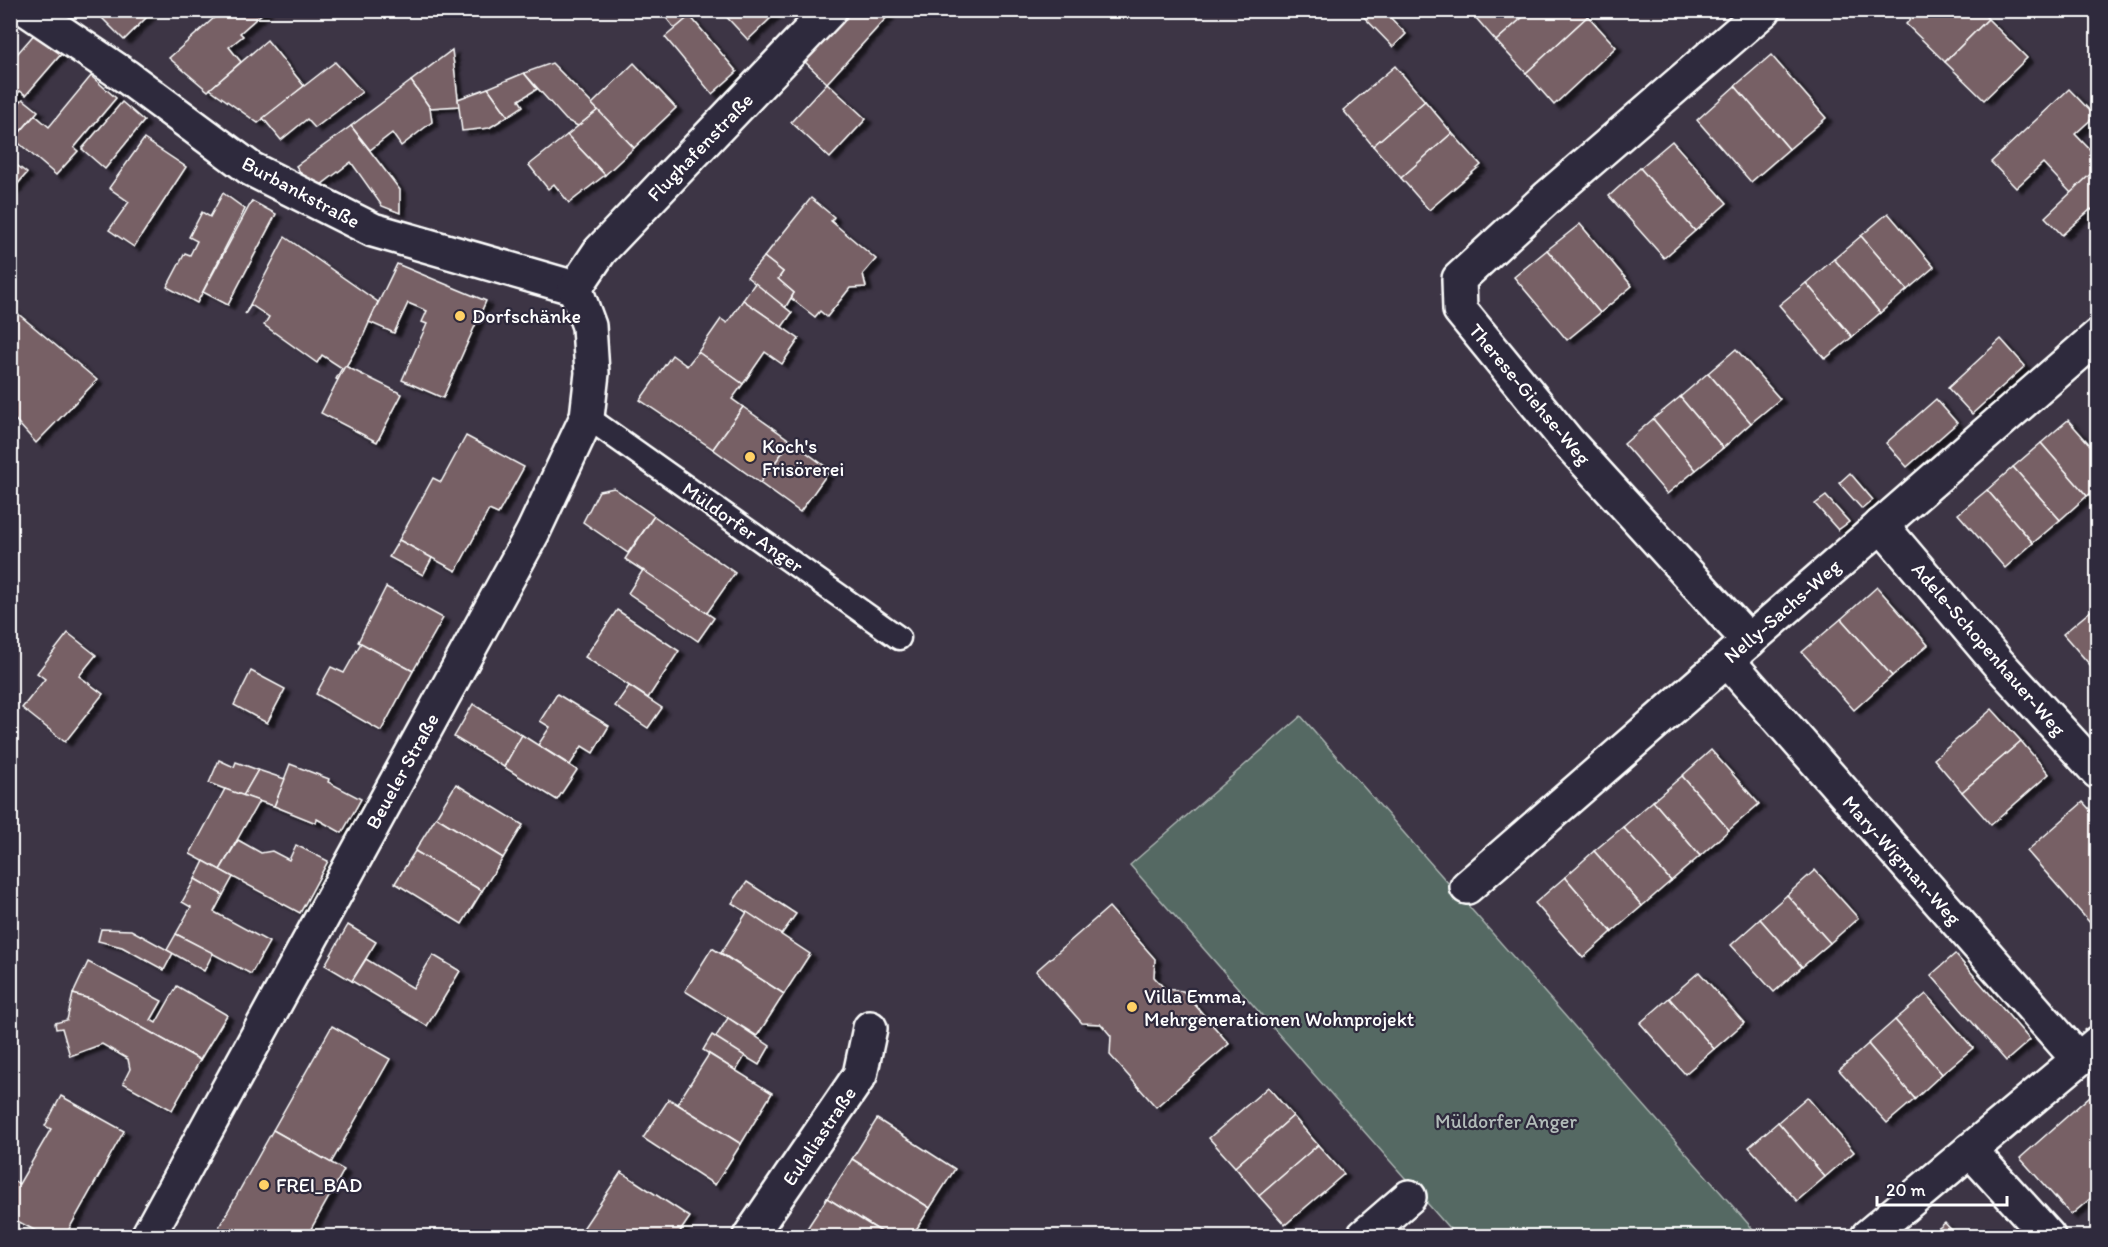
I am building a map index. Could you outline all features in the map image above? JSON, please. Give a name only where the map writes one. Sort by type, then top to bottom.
[{"type":"street","points":[[10,15],[14,10]]},
{"type":"street","name":"Burbankstraße","points":[[28,10],[127,77],[250,169],[373,230],[575,288]]},
{"type":"street","name":"Flughafenstraße","points":[[575,288],[600,250],[830,10]]},
{"type":"street","name":"Therese-Giehse-Weg","points":[[1738,650],[1460,310],[1459,279],[1549,196],[1764,10]]},
{"type":"street","name":"Beueler Straße","points":[[148,1236],[533,532],[587,417],[592,373],[589,327],[575,288]]},
{"type":"street","name":"Nelly-Sachs-Weg","points":[[1467,887],[2097,336]]},
{"type":"street","name":"Adele-Schopenhauer-Weg","points":[[1881,525],[1998,663],[2097,772]]},
{"type":"street","name":"Mary-Wigman-Weg","points":[[1738,650],[2088,1051],[1868,1236]]},
{"type":"street","name":"Eulaliastraße","points":[[750,1236],[860,1075],[870,1028]]},
{"type":"street","points":[[1970,1150],[2048,1236]]},
{"type":"street","points":[[1364,1236],[1409,1197]]},
{"type":"lane","name":"Müldorfer Anger","points":[[587,417],[899,638]]},
{"type":"green space","name":"Müldorfer Anger","points":[[1301,716],[1759,1236],[1456,1236],[1130,865]]},
{"type":"building","points":[[108,10],[154,10],[124,40],[101,17]]},
{"type":"building","points":[[223,10],[266,10],[240,33],[243,36],[229,47],[241,62],[208,91],[169,58]]},
{"type":"building","points":[[660,10],[685,10],[690,16],[675,29]]},
{"type":"building","points":[[720,10],[773,10],[776,13],[748,40]]},
{"type":"building","points":[[852,10],[882,10],[888,16],[827,83],[803,60]]},
{"type":"building","points":[[1365,10],[1383,10],[1406,34],[1393,47],[1361,14]]},
{"type":"building","points":[[1469,10],[1531,10],[1496,41]]},
{"type":"building","points":[[1531,10],[1583,10],[1588,16],[1526,73],[1496,41]]},
{"type":"building","points":[[1919,10],[1980,10],[1988,19],[1945,62],[1906,24]]},
{"type":"building","points":[[690,16],[737,72],[712,94],[665,37]]},
{"type":"building","points":[[1588,16],[1616,47],[1554,105],[1526,73]]},
{"type":"building","points":[[1988,19],[2027,58],[1984,100],[1945,62]]},
{"type":"building","points":[[37,31],[63,52],[26,95],[20,91],[14,97],[20,102],[23,99],[38,111],[14,139],[10,136],[10,62]]},
{"type":"building","points":[[267,40],[304,86],[258,123],[210,89]]},
{"type":"building","points":[[452,50],[459,106],[430,108],[411,81]]},
{"type":"building","points":[[1771,55],[1826,118],[1789,149],[1735,86]]},
{"type":"building","points":[[335,62],[362,92],[315,128],[307,119],[281,140],[263,118]]},
{"type":"building","points":[[552,63],[598,110],[578,126],[566,120],[524,73]]},
{"type":"building","points":[[634,63],[676,108],[634,148],[592,104]]},
{"type":"building","points":[[1395,66],[1425,101],[1373,146],[1343,110]]},
{"type":"building","points":[[524,73],[537,89],[519,100],[523,106],[508,116],[488,88]]},
{"type":"building","points":[[91,76],[116,98],[74,148],[78,151],[56,175],[14,139],[35,115],[49,127]]},
{"type":"building","points":[[411,81],[430,108],[432,122],[401,146],[392,133],[370,150],[351,126]]},
{"type":"building","points":[[827,83],[866,119],[830,158],[791,122]]},
{"type":"building","points":[[1735,86],[1789,149],[1751,182],[1697,120]]},
{"type":"building","points":[[488,88],[508,116],[489,128],[462,131],[458,99]]},
{"type":"building","points":[[2069,89],[2095,116],[2075,134],[2098,158],[2098,167],[2071,193],[2043,163],[2016,188],[1991,162]]},
{"type":"building","points":[[1425,101],[1452,133],[1401,178],[1373,146]]},
{"type":"building","points":[[122,102],[144,121],[105,169],[82,149]]},
{"type":"building","points":[[598,110],[634,148],[605,175],[567,135]]},
{"type":"building","points":[[351,126],[400,190],[400,213],[382,206],[351,162],[313,191],[296,166]]},
{"type":"building","points":[[1452,133],[1481,165],[1429,210],[1401,178]]},
{"type":"building","points":[[567,135],[605,175],[569,203],[554,184],[548,189],[529,165]]},
{"type":"building","points":[[144,139],[186,167],[134,247],[109,230],[129,202],[109,188]]},
{"type":"building","points":[[1672,141],[1727,203],[1695,231],[1640,168]]},
{"type":"building","points":[[10,160],[27,173],[10,193]]},
{"type":"building","points":[[2098,167],[2098,216],[2091,209],[2062,235],[2045,217]]},
{"type":"building","points":[[1640,168],[1695,231],[1664,258],[1609,196]]},
{"type":"building","points":[[223,193],[245,209],[197,303],[167,287],[185,253],[190,255],[197,241],[189,237],[202,212],[210,217]]},
{"type":"building","points":[[811,198],[834,217],[831,221],[876,259],[863,274],[866,287],[850,288],[827,317],[820,311],[815,317],[791,298],[794,293],[778,279],[783,272],[764,257]]},
{"type":"building","points":[[252,201],[276,214],[228,305],[203,292]]},
{"type":"building","points":[[1888,213],[1934,267],[1907,290],[1861,236]]},
{"type":"building","points":[[1580,224],[1632,286],[1600,313],[1547,250]]},
{"type":"building","points":[[1861,236],[1907,290],[1880,313],[1834,259]]},
{"type":"building","points":[[285,237],[378,302],[361,341],[338,380],[336,379],[342,368],[322,355],[317,363],[264,325],[269,317],[251,305],[245,314]]},
{"type":"building","points":[[1547,250],[1600,313],[1567,340],[1514,277]]},
{"type":"building","points":[[764,257],[783,272],[778,279],[794,293],[785,308],[747,277]]},
{"type":"building","points":[[1834,259],[1880,313],[1852,337],[1806,283]]},
{"type":"building","points":[[397,264],[486,301],[443,398],[402,380],[427,324],[422,322],[427,311],[408,303],[394,333],[369,322]]},
{"type":"building","points":[[755,283],[792,313],[782,327],[743,300]]},
{"type":"building","points":[[1806,283],[1852,337],[1825,359],[1779,305]]},
{"type":"building","points":[[743,300],[799,339],[782,364],[765,352],[743,384],[698,352],[721,319],[727,323]]},
{"type":"building","points":[[10,307],[97,380],[36,443],[10,414]]},
{"type":"building","points":[[2001,339],[2025,366],[1972,414],[1948,388]]},
{"type":"building","points":[[1736,349],[1780,399],[1751,423],[1708,373]]},
{"type":"building","points":[[698,352],[743,384],[732,399],[743,407],[713,449],[640,400],[672,355],[687,366]]},
{"type":"building","points":[[345,366],[402,394],[377,442],[321,413]]},
{"type":"building","points":[[1708,373],[1751,423],[1723,448],[1680,397]]},
{"type":"building","points":[[1680,397],[1723,448],[1696,470],[1653,419]]},
{"type":"building","points":[[1936,399],[1957,423],[1907,467],[1886,443]]},
{"type":"building","points":[[743,407],[791,441],[760,483],[713,449]]},
{"type":"building","points":[[1653,419],[1696,470],[1667,494],[1624,444]]},
{"type":"building","points":[[2068,420],[2098,454],[2098,488],[2087,496],[2041,443]]},
{"type":"building","points":[[466,436],[524,467],[498,514],[489,510],[456,571],[399,540],[433,478],[441,482]]},
{"type":"building","points":[[791,441],[830,470],[800,512],[760,483]]},
{"type":"building","points":[[2041,443],[2087,496],[2060,520],[2013,467]]},
{"type":"building","points":[[2013,467],[2060,520],[2033,543],[1987,490]]},
{"type":"building","points":[[1850,473],[1873,500],[1862,509],[1839,483]]},
{"type":"building","points":[[614,488],[654,516],[628,553],[583,522],[599,491]]},
{"type":"building","points":[[1987,490],[2033,543],[2005,568],[1958,514]]},
{"type":"building","points":[[1826,496],[1849,522],[1838,530],[1815,504]]},
{"type":"building","points":[[654,516],[735,573],[707,613],[625,559]]},
{"type":"building","points":[[399,540],[432,558],[423,575],[389,557]]},
{"type":"building","points":[[643,570],[714,618],[698,641],[628,593]]},
{"type":"building","points":[[386,587],[443,618],[413,671],[358,642]]},
{"type":"building","points":[[1877,587],[1928,645],[1892,676],[1841,619]]},
{"type":"building","points":[[2093,609],[2098,614],[2098,674],[2063,634]]},
{"type":"building","points":[[617,610],[679,651],[648,698],[585,657]]},
{"type":"building","points":[[1841,619],[1892,676],[1854,710],[1802,652]]},
{"type":"building","points":[[68,633],[96,655],[79,676],[103,694],[65,742],[22,708],[45,679],[37,673]]},
{"type":"building","points":[[361,643],[413,671],[381,731],[316,694],[331,667],[344,673]]},
{"type":"building","points":[[251,671],[285,689],[267,723],[234,705]]},
{"type":"building","points":[[629,686],[662,708],[648,728],[615,706]]},
{"type":"building","points":[[557,694],[609,726],[593,753],[582,746],[570,765],[538,745],[550,727],[540,721]]},
{"type":"building","points":[[473,704],[522,735],[504,767],[454,737]]},
{"type":"building","points":[[1992,709],[2021,741],[1962,792],[1934,759]]},
{"type":"building","points":[[522,735],[577,770],[557,800],[504,767]]},
{"type":"building","points":[[2021,741],[2049,774],[1991,825],[1962,792]]},
{"type":"building","points":[[1711,750],[1759,804],[1729,830],[1682,776]]},
{"type":"building","points":[[219,760],[234,767],[236,762],[258,770],[243,796],[209,783]]},
{"type":"building","points":[[290,764],[329,779],[328,782],[361,799],[342,833],[317,819],[316,823],[274,806]]},
{"type":"building","points":[[258,770],[285,779],[274,806],[243,796]]},
{"type":"building","points":[[1682,776],[1729,830],[1700,856],[1653,801]]},
{"type":"building","points":[[456,784],[523,825],[503,858],[436,817]]},
{"type":"building","points":[[225,789],[259,801],[220,870],[190,854]]},
{"type":"building","points":[[1653,801],[1700,856],[1671,881],[1623,827]]},
{"type":"building","points":[[2083,802],[2098,819],[2098,932],[2027,851]]},
{"type":"building","points":[[436,817],[503,858],[482,891],[415,851]]},
{"type":"building","points":[[1623,827],[1671,881],[1642,906],[1594,851]]},
{"type":"building","points":[[238,840],[261,853],[272,851],[289,860],[296,845],[328,861],[300,913],[220,870]]},
{"type":"building","points":[[415,851],[482,891],[462,924],[395,883]]},
{"type":"building","points":[[1594,851],[1642,906],[1612,932],[1565,877]]},
{"type":"building","points":[[204,861],[233,877],[223,895],[195,879]]},
{"type":"building","points":[[1815,870],[1858,918],[1830,943],[1787,895]]},
{"type":"building","points":[[1565,877],[1612,932],[1583,958],[1535,903]]},
{"type":"building","points":[[195,879],[223,895],[214,912],[269,942],[251,974],[176,934],[191,907],[182,902]]},
{"type":"building","points":[[747,882],[796,914],[781,935],[732,903]]},
{"type":"building","points":[[1787,895],[1830,943],[1802,967],[1760,919]]},
{"type":"building","name":"Villa Emma, Mehrgenerationen Wohnprojekt","points":[[1109,907],[1155,959],[1154,977],[1165,989],[1183,991],[1229,1044],[1156,1107],[1110,1055],[1111,1036],[1101,1024],[1082,1023],[1036,971]]},
{"type":"building","points":[[747,912],[810,954],[784,994],[721,953]]},
{"type":"building","points":[[1760,919],[1802,967],[1774,992],[1731,945]]},
{"type":"building","points":[[348,925],[376,942],[352,981],[325,965]]},
{"type":"building","points":[[101,929],[131,930],[173,953],[164,970],[122,947],[98,941]]},
{"type":"building","points":[[176,934],[213,953],[204,971],[167,950]]},
{"type":"building","points":[[712,948],[784,994],[757,1036],[685,991]]},
{"type":"building","points":[[1955,954],[2030,1040],[2006,1061],[1931,975]]},
{"type":"building","points":[[433,955],[460,971],[427,1026],[352,981],[366,959],[413,988]]},
{"type":"building","points":[[88,962],[162,1001],[151,1020],[156,1023],[177,986],[227,1015],[200,1060],[93,1000],[73,994]]},
{"type":"building","points":[[1699,972],[1744,1023],[1714,1049],[1669,998]]},
{"type":"building","points":[[73,994],[93,1000],[200,1060],[172,1110],[123,1083],[130,1069],[128,1059],[102,1044],[70,1056],[62,1028],[56,1029],[55,1023],[67,1020]]},
{"type":"building","points":[[1926,994],[1973,1048],[1942,1074],[1895,1020]]},
{"type":"building","points":[[1669,998],[1714,1049],[1685,1074],[1640,1023]]},
{"type":"building","points":[[728,1018],[770,1046],[759,1065],[715,1038]]},
{"type":"building","points":[[1895,1020],[1942,1074],[1915,1099],[1868,1044]]},
{"type":"building","points":[[332,1026],[390,1059],[331,1163],[273,1130]]},
{"type":"building","points":[[712,1035],[745,1056],[736,1071],[703,1050]]},
{"type":"building","points":[[1868,1044],[1915,1099],[1887,1123],[1839,1070]]},
{"type":"building","points":[[709,1054],[772,1093],[741,1144],[677,1104]]},
{"type":"building","points":[[1268,1087],[1293,1116],[1235,1167],[1209,1138]]},
{"type":"building","points":[[2098,1089],[2098,1192],[2071,1215],[2020,1158]]},
{"type":"building","points":[[61,1096],[124,1131],[65,1236],[45,1236],[10,1217],[10,1187],[14,1181],[19,1184],[51,1129],[45,1126]]},
{"type":"building","points":[[1807,1097],[1854,1152],[1825,1177],[1778,1122]]},
{"type":"building","points":[[669,1099],[741,1144],[715,1185],[643,1138]]},
{"type":"building","points":[[1293,1116],[1318,1145],[1259,1196],[1235,1167]]},
{"type":"building","points":[[877,1119],[955,1169],[930,1208],[852,1159]]},
{"type":"building","points":[[1778,1122],[1825,1177],[1797,1201],[1749,1147]]},
{"type":"building","points":[[273,1130],[344,1170],[307,1236],[214,1236]]},
{"type":"building","points":[[1318,1145],[1344,1174],[1285,1225],[1259,1196]]},
{"type":"building","points":[[852,1159],[930,1208],[912,1236],[888,1236],[827,1198]]},
{"type":"building","points":[[621,1172],[690,1217],[677,1236],[578,1236]]},
{"type":"building","points":[[827,1198],[888,1236],[802,1236]]},
{"type":"building","points":[[1945,1223],[1957,1236],[1929,1236]]},
{"type":"place","name":"Dorfschänke","points":[[460,316]]},
{"type":"place","name":"Koch's Frisörerei","points":[[750,457]]},
{"type":"place","name":"Villa Emma, Mehrgenerationen Wohnprojekt","points":[[1132,1007]]},
{"type":"place","name":"FREI_BAD","points":[[264,1185]]}]
